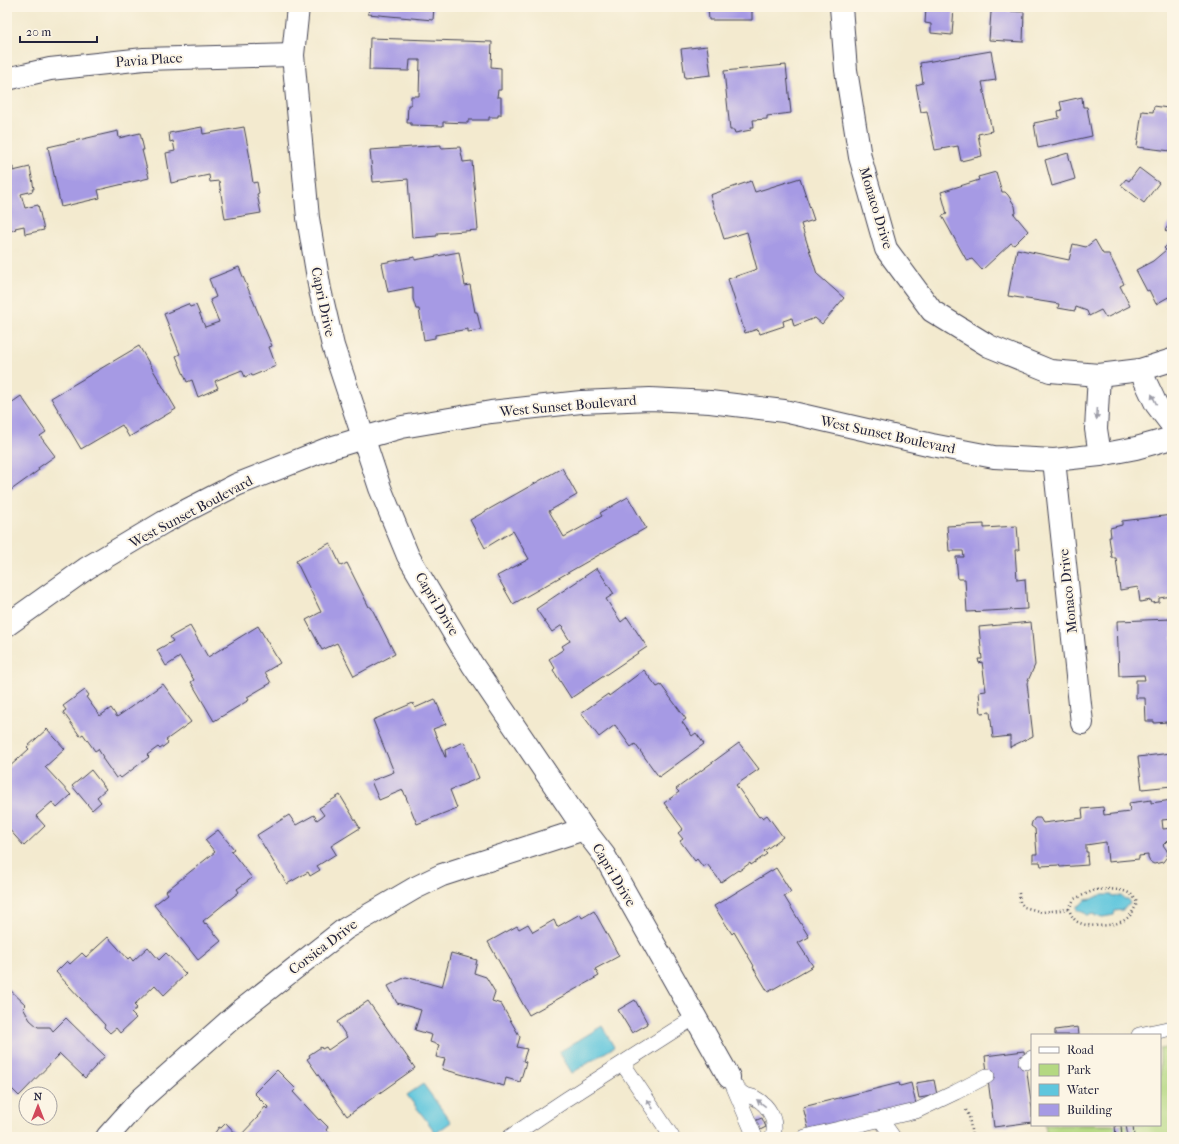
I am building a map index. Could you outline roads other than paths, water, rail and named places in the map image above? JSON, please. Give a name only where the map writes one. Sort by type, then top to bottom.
[{"type":"street","name":"Capri Drive","points":[[298,7],[293,55],[308,218],[320,290],[333,346],[380,488],[408,556],[472,664],[584,829],[604,855],[729,1077]]},
{"type":"street","name":"Monaco Drive","points":[[841,7],[846,70],[860,157],[886,249],[932,311],[989,346],[1050,371],[1099,375],[1140,370],[1172,360]]},
{"type":"street","name":"Pavia Place","points":[[7,79],[50,69],[144,59],[293,55]]},
{"type":"street","points":[[1140,370],[1156,404],[1172,425]]},
{"type":"street","points":[[1099,375],[1096,429],[1100,455]]},
{"type":"street","name":"West Sunset Boulevard","points":[[7,625],[87,568],[164,522],[236,485],[327,449],[363,438],[402,427],[491,412],[581,402],[650,399],[710,402],[784,411],[932,445],[994,457],[1054,460],[1100,455],[1136,448],[1172,438]]},
{"type":"street","name":"Monaco Drive","points":[[1054,460],[1082,723]]},
{"type":"street","name":"Corsica Drive","points":[[106,1137],[140,1100],[238,1014],[345,929],[415,888],[442,875],[584,829]]},
{"type":"lane","points":[[510,1137],[695,1017]]},
{"type":"lane","points":[[1144,1034],[1172,1028]]},
{"type":"lane","points":[[623,1064],[672,1137]]},
{"type":"lane","points":[[805,1137],[830,1134],[916,1112],[987,1076]]},
{"type":"lane","points":[[729,1077],[742,1093],[754,1098],[767,1107],[773,1116],[775,1125],[773,1137]]},
{"type":"lane","name":"Capri Drive","points":[[729,1077],[755,1137]]},
{"type":"lane","points":[[881,1120],[892,1137]]},
{"type":"water","points":[[1101,895],[1112,895],[1112,897],[1121,896],[1128,899],[1130,904],[1123,910],[1115,911],[1114,915],[1103,917],[1095,916],[1095,914],[1086,915],[1085,913],[1077,910],[1077,906],[1085,900]]},
{"type":"water","points":[[602,1026],[614,1047],[572,1073],[559,1052]]},
{"type":"water","points":[[423,1084],[451,1122],[436,1133],[407,1095]]}]
